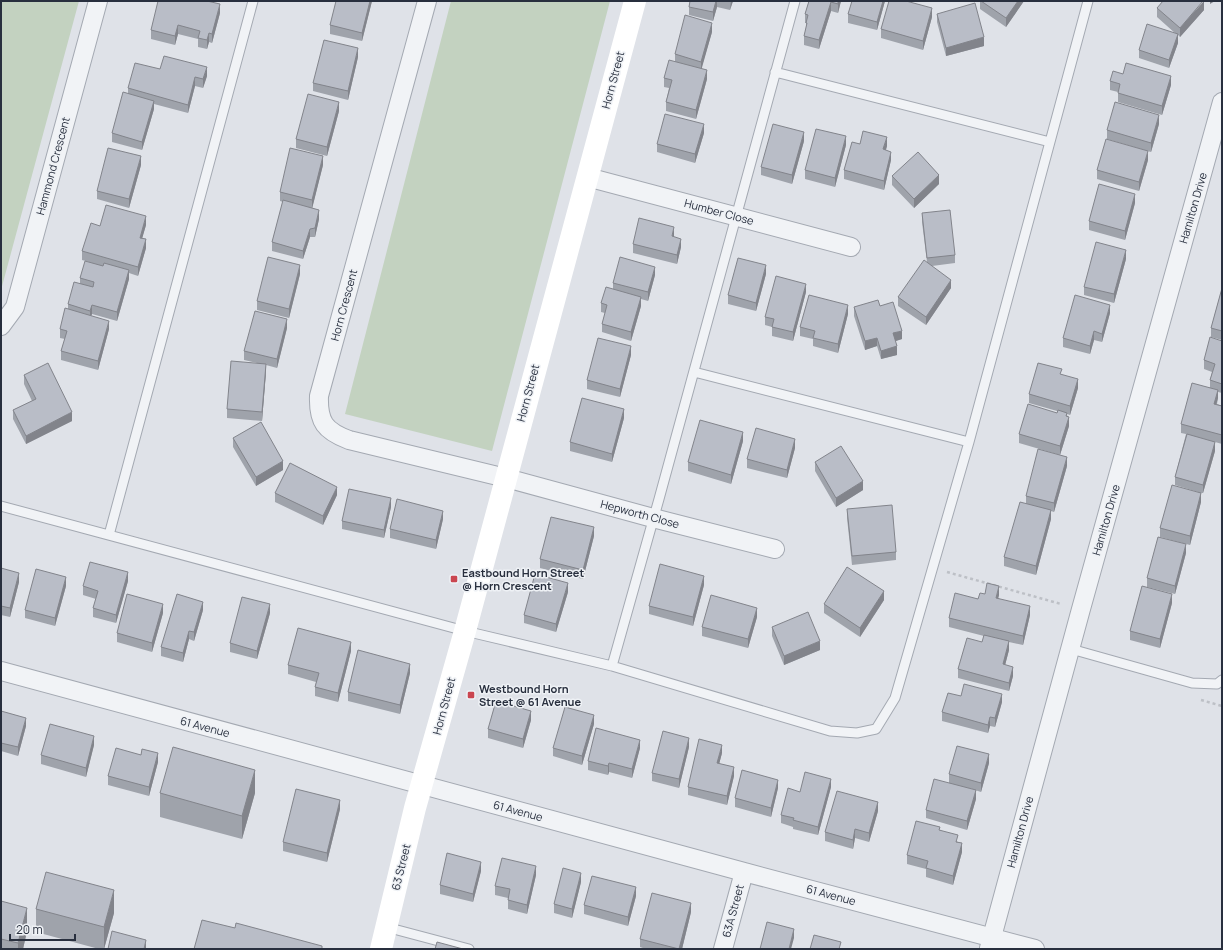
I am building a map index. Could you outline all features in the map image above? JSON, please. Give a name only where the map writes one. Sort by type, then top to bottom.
[{"type":"street","name":"Hammond Crescent","points":[[1,326],[15,307],[98,1]]},
{"type":"street","name":"Horn Crescent","points":[[426,1],[319,396],[320,415],[328,430],[349,440],[506,478]]},
{"type":"street","name":"Horn Street","points":[[422,785],[635,1]]},
{"type":"street","name":"Hamilton Drive","points":[[990,943],[1222,102]]},
{"type":"street","name":"Humber Close","points":[[587,177],[852,247]]},
{"type":"street","name":"Hepworth Close","points":[[506,478],[775,549]]},
{"type":"street","name":"61 Avenue","points":[[1,671],[744,872],[990,943],[1035,949]]},
{"type":"street","name":"63 Street","points":[[381,949],[415,808],[422,785]]},
{"type":"street","name":"63A Street","points":[[723,949],[744,872]]},
{"type":"lane","points":[[109,535],[253,1]]},
{"type":"lane","points":[[612,666],[694,372],[794,1]]},
{"type":"lane","points":[[1,506],[464,631],[612,666],[830,731],[857,733],[876,729],[895,698],[969,442],[1088,1]]},
{"type":"lane","points":[[775,72],[1050,142]]},
{"type":"lane","points":[[694,372],[969,442]]},
{"type":"lane","points":[[1071,649],[1192,683],[1217,684],[1222,680]]},
{"type":"lane","points":[[386,927],[469,949]]},
{"type":"path","points":[[932,568],[1081,609]]},
{"type":"green space","points":[[1,1],[79,1],[1,290]]},
{"type":"green space","points":[[451,1],[610,1],[492,451],[345,414]]},
{"type":"building","points":[[158,1],[207,1],[220,4],[212,34],[209,33],[207,40],[198,38],[200,31],[178,25],[175,36],[151,30]]},
{"type":"building","points":[[336,1],[370,1],[362,33],[330,25]]},
{"type":"building","points":[[690,1],[716,1],[713,12],[689,7]]},
{"type":"building","points":[[809,1],[838,1],[838,4],[831,2],[819,40],[804,36],[808,15],[805,14]]},
{"type":"building","points":[[852,1],[883,1],[877,22],[848,14]]},
{"type":"building","points":[[889,1],[906,1],[932,8],[923,41],[881,29]]},
{"type":"building","points":[[981,1],[1018,1],[1006,18]]},
{"type":"building","points":[[1163,1],[1203,1],[1180,28],[1157,8]]},
{"type":"building","points":[[975,3],[984,37],[946,48],[937,14]]},
{"type":"building","points":[[685,15],[712,23],[701,62],[675,54]]},
{"type":"building","points":[[1147,24],[1178,34],[1169,60],[1139,50]]},
{"type":"building","points":[[324,40],[358,48],[348,91],[313,83]]},
{"type":"building","points":[[164,56],[207,67],[203,79],[195,77],[188,105],[128,88],[135,63],[160,69]]},
{"type":"building","points":[[669,60],[707,70],[696,110],[666,102],[672,80],[664,78]]},
{"type":"building","points":[[1126,63],[1171,76],[1162,106],[1118,93],[1120,84],[1110,81],[1113,71],[1123,74]]},
{"type":"building","points":[[123,92],[154,101],[142,142],[112,133]]},
{"type":"building","points":[[308,94],[339,102],[327,147],[296,139]]},
{"type":"building","points":[[1115,102],[1159,115],[1151,143],[1107,130]]},
{"type":"building","points":[[665,114],[704,124],[695,154],[657,144]]},
{"type":"building","points":[[773,124],[804,132],[792,175],[761,167]]},
{"type":"building","points":[[816,129],[846,136],[835,178],[805,170]]},
{"type":"building","points":[[863,131],[887,137],[883,149],[891,152],[884,181],[844,170],[852,142],[860,144]]},
{"type":"building","points":[[1106,139],[1148,151],[1139,182],[1097,170]]},
{"type":"building","points":[[108,148],[141,156],[129,199],[97,191]]},
{"type":"building","points":[[290,148],[323,156],[312,200],[280,192]]},
{"type":"building","points":[[918,152],[939,175],[914,199],[892,176]]},
{"type":"building","points":[[1099,184],[1135,194],[1125,231],[1089,221]]},
{"type":"building","points":[[283,200],[319,210],[315,228],[310,229],[303,251],[272,242]]},
{"type":"building","points":[[106,205],[146,216],[140,238],[146,239],[138,267],[82,251],[91,223],[100,226]]},
{"type":"building","points":[[950,210],[955,255],[927,258],[922,213]]},
{"type":"building","points":[[639,218],[674,227],[672,236],[681,239],[677,255],[633,244]]},
{"type":"building","points":[[1096,242],[1126,250],[1114,294],[1084,287]]},
{"type":"building","points":[[268,257],[300,265],[289,309],[257,301]]},
{"type":"building","points":[[620,257],[655,267],[648,292],[613,283]]},
{"type":"building","points":[[738,258],[766,265],[756,303],[728,295]]},
{"type":"building","points":[[924,260],[951,280],[926,317],[898,297]]},
{"type":"building","points":[[85,261],[103,266],[104,263],[129,270],[117,312],[92,305],[90,311],[68,304],[74,282],[93,287],[94,282],[80,278]]},
{"type":"building","points":[[776,276],[806,284],[793,332],[772,327],[774,319],[765,317]]},
{"type":"building","points":[[606,287],[641,297],[631,332],[602,324],[607,305],[601,303]]},
{"type":"building","points":[[1222,288],[1222,331],[1211,328]]},
{"type":"building","points":[[809,295],[848,305],[838,344],[813,338],[815,331],[800,327]]},
{"type":"building","points":[[1075,295],[1110,305],[1102,334],[1094,331],[1090,346],[1063,338]]},
{"type":"building","points":[[878,300],[880,306],[893,302],[902,331],[893,333],[897,346],[881,351],[877,338],[865,341],[854,307]]},
{"type":"building","points":[[65,308],[109,321],[98,361],[61,351],[67,331],[60,329]]},
{"type":"building","points":[[255,311],[287,319],[277,359],[244,351]]},
{"type":"building","points":[[1210,337],[1222,341],[1222,384],[1210,380],[1215,364],[1204,360]]},
{"type":"building","points":[[598,338],[631,346],[620,389],[587,380]]},
{"type":"building","points":[[231,361],[266,364],[262,412],[227,409]]},
{"type":"building","points":[[48,363],[72,412],[26,436],[13,410],[36,399],[24,375]]},
{"type":"building","points":[[1038,363],[1062,369],[1060,374],[1078,379],[1070,406],[1029,394]]},
{"type":"building","points":[[1192,383],[1218,390],[1214,404],[1222,406],[1222,435],[1181,424]]},
{"type":"building","points":[[582,398],[624,409],[612,454],[570,442]]},
{"type":"building","points":[[1028,404],[1057,413],[1058,410],[1067,413],[1066,416],[1069,417],[1060,446],[1019,434]]},
{"type":"building","points":[[700,420],[743,432],[731,475],[688,462]]},
{"type":"building","points":[[261,422],[283,461],[256,477],[233,438]]},
{"type":"building","points":[[756,428],[795,439],[787,470],[747,459]]},
{"type":"building","points":[[1187,434],[1215,442],[1203,485],[1175,477]]},
{"type":"building","points":[[841,446],[863,481],[836,498],[815,462]]},
{"type":"building","points":[[1038,449],[1067,457],[1054,503],[1026,496]]},
{"type":"building","points":[[290,463],[337,487],[323,516],[275,493]]},
{"type":"building","points":[[1172,485],[1201,493],[1190,536],[1160,528]]},
{"type":"building","points":[[349,489],[391,498],[384,530],[342,521]]},
{"type":"building","points":[[397,499],[443,511],[436,540],[390,529]]},
{"type":"building","points":[[1020,502],[1051,510],[1036,566],[1004,557]]},
{"type":"building","points":[[892,505],[896,552],[852,556],[847,509]]},
{"type":"building","points":[[551,517],[594,527],[583,570],[540,559]]},
{"type":"building","points":[[1158,537],[1186,544],[1175,586],[1147,578]]},
{"type":"building","points":[[90,562],[128,572],[116,615],[93,608],[98,591],[83,586]]},
{"type":"building","points":[[660,564],[704,576],[693,617],[649,606]]},
{"type":"building","points":[[847,567],[884,591],[860,628],[824,604]]},
{"type":"building","points":[[1,568],[19,573],[10,608],[1,606]]},
{"type":"building","points":[[36,569],[66,577],[55,618],[25,610]]},
{"type":"building","points":[[535,574],[568,583],[556,624],[524,615]]},
{"type":"building","points":[[987,583],[999,586],[996,598],[1030,606],[1023,636],[949,618],[955,593],[978,599],[980,593],[985,594]]},
{"type":"building","points":[[1142,586],[1172,594],[1160,639],[1130,631]]},
{"type":"building","points":[[127,594],[163,604],[152,643],[117,633]]},
{"type":"building","points":[[177,594],[203,602],[194,632],[189,631],[183,653],[161,647]]},
{"type":"building","points":[[711,595],[757,608],[748,639],[702,627]]},
{"type":"building","points":[[242,597],[270,604],[257,651],[230,643]]},
{"type":"building","points":[[808,612],[820,641],[784,656],[772,627]]},
{"type":"building","points":[[298,628],[351,642],[338,693],[315,687],[319,673],[288,665]]},
{"type":"building","points":[[984,635],[1009,641],[1003,664],[1013,667],[1009,683],[958,669],[967,638],[982,642]]},
{"type":"building","points":[[358,650],[410,664],[400,705],[348,692]]},
{"type":"building","points":[[964,684],[1002,694],[995,718],[990,717],[988,725],[942,712],[948,693],[961,696]]},
{"type":"building","points":[[496,701],[531,711],[523,739],[488,729]]},
{"type":"building","points":[[565,707],[594,715],[582,756],[553,748]]},
{"type":"building","points":[[1,711],[26,718],[18,747],[1,743]]},
{"type":"building","points":[[50,724],[94,736],[86,768],[41,755]]},
{"type":"building","points":[[596,728],[640,740],[632,769],[609,763],[608,766],[588,761]]},
{"type":"building","points":[[663,731],[689,738],[679,779],[652,773]]},
{"type":"building","points":[[699,739],[722,745],[717,763],[734,767],[727,796],[688,787]]},
{"type":"building","points":[[957,746],[989,754],[981,783],[949,774]]},
{"type":"building","points":[[173,747],[255,770],[242,816],[160,793]]},
{"type":"building","points":[[116,748],[141,755],[142,749],[158,753],[149,787],[108,776]]},
{"type":"building","points":[[742,770],[778,780],[771,808],[735,798]]},
{"type":"building","points":[[805,772],[831,779],[818,827],[781,815],[788,788],[800,792]]},
{"type":"building","points":[[934,779],[976,790],[967,821],[926,810]]},
{"type":"building","points":[[296,789],[340,800],[327,853],[283,842]]},
{"type":"building","points":[[837,791],[878,802],[869,833],[855,829],[853,840],[825,832]]},
{"type":"building","points":[[916,821],[940,827],[939,830],[958,835],[956,842],[962,843],[953,876],[926,868],[928,861],[907,855]]},
{"type":"building","points":[[447,853],[481,862],[473,894],[440,885]]},
{"type":"building","points":[[502,858],[536,866],[527,905],[508,900],[510,889],[495,886]]},
{"type":"building","points":[[563,868],[581,873],[572,909],[554,904]]},
{"type":"building","points":[[46,872],[114,890],[104,927],[36,909]]},
{"type":"building","points":[[592,876],[636,887],[628,917],[584,905]]},
{"type":"building","points":[[652,893],[691,903],[679,949],[640,939]]},
{"type":"building","points":[[1,901],[27,908],[18,943],[1,939]]},
{"type":"building","points":[[202,920],[235,928],[236,923],[322,946],[322,949],[194,949]]},
{"type":"building","points":[[767,922],[794,929],[789,949],[760,949]]},
{"type":"building","points":[[112,931],[146,940],[144,949],[108,949]]},
{"type":"building","points":[[814,935],[841,942],[839,949],[810,949]]},
{"type":"building","points":[[437,942],[463,949],[435,949]]},
{"type":"place","name":"Eastbound Horn Street @ Horn Crescent","points":[[454,579]]},
{"type":"place","name":"Westbound Horn Street @ 61 Avenue","points":[[471,695]]}]
